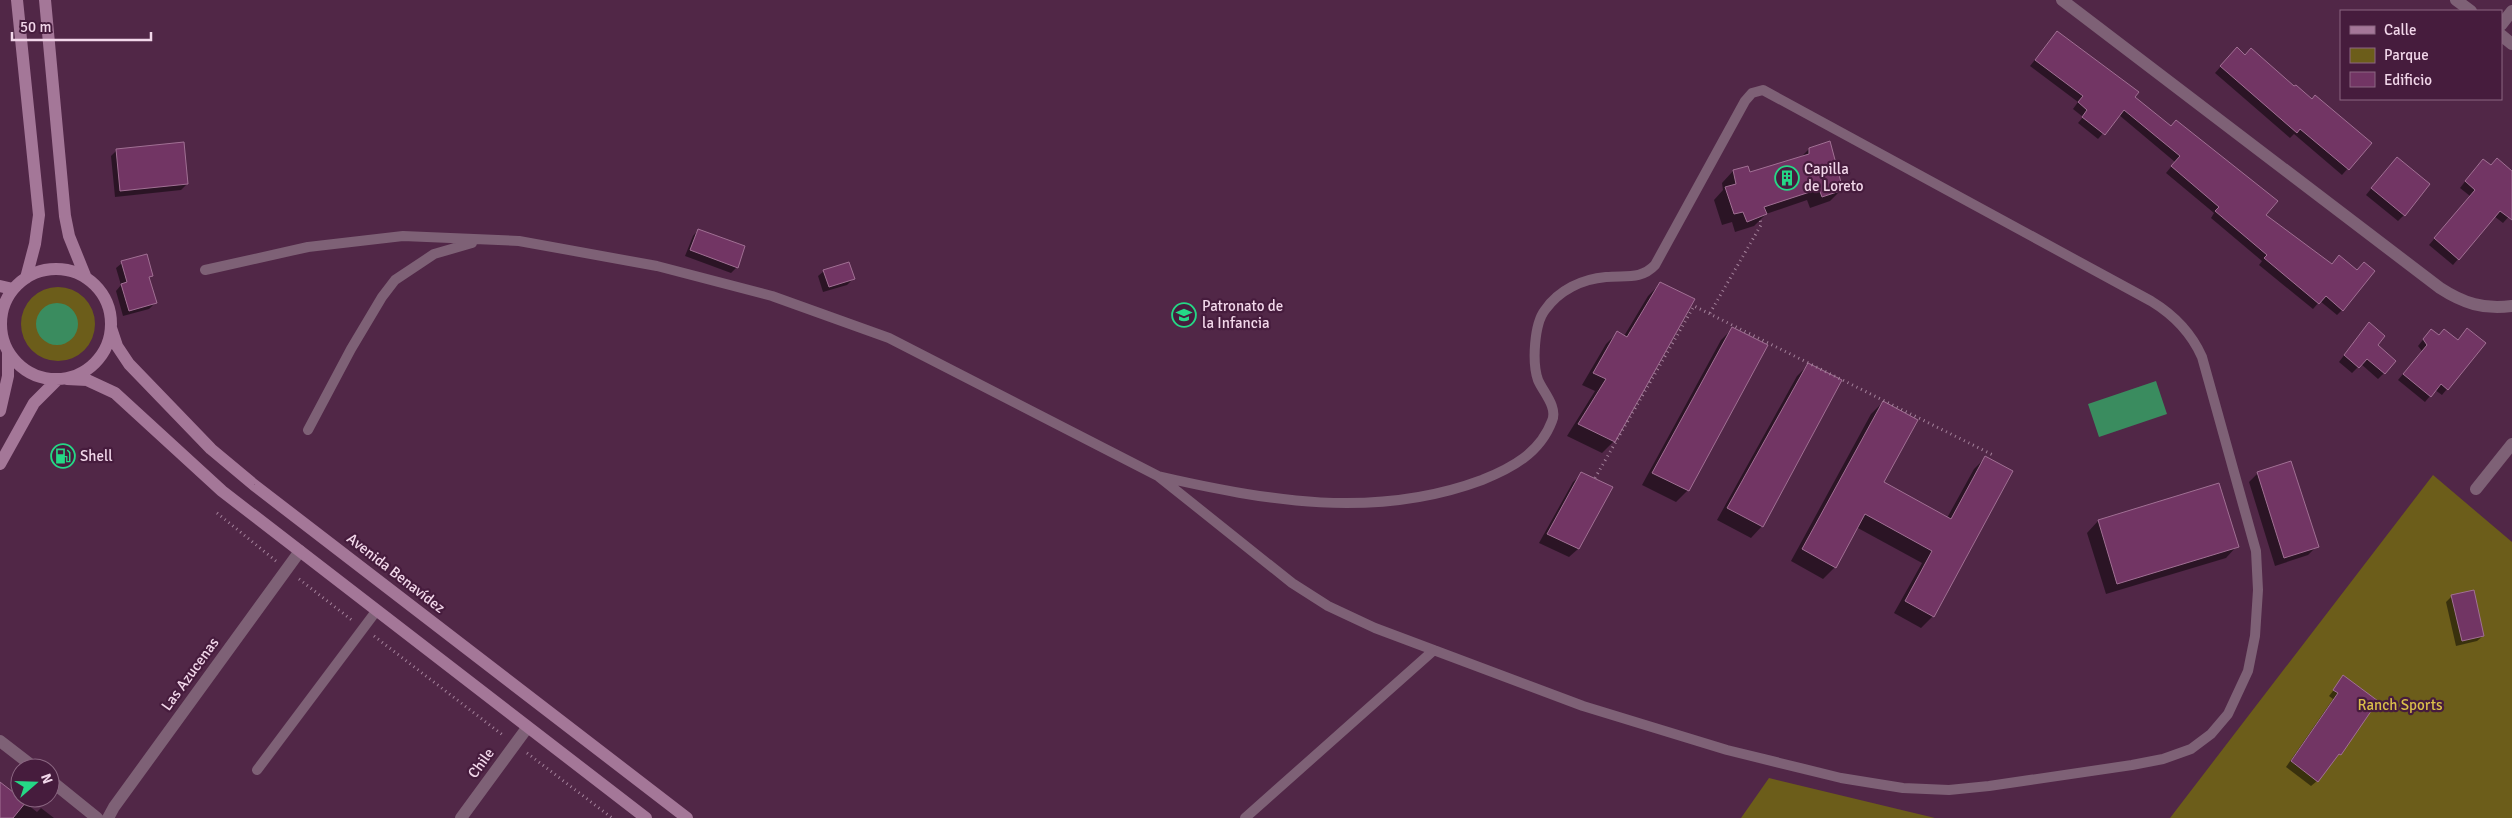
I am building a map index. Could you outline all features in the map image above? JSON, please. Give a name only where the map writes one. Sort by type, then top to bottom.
[{"type":"main road","points":[[18,0],[39,215],[35,244],[26,278]]},
{"type":"main road","points":[[45,0],[64,216],[69,236],[86,278]]},
{"type":"main road","points":[[0,464],[34,403],[62,379],[84,372],[98,361],[107,346],[111,328],[110,314],[105,300],[97,288],[86,278],[72,272],[56,269],[40,271],[26,278],[13,289],[2,311],[1,335],[8,352],[28,373],[62,379],[87,380],[115,393],[222,491],[646,818]]},
{"type":"main road","points":[[0,286],[13,289]]},
{"type":"main road","name":"Avenida Benavídez","points":[[111,328],[117,346],[129,364],[211,449],[254,485],[687,818]]},
{"type":"main road","points":[[0,411],[8,376],[8,352]]},
{"type":"street","points":[[2062,0],[2440,288],[2458,300],[2471,304],[2501,308],[2512,306]]},
{"type":"street","points":[[2456,0],[2470,10]]},
{"type":"street","points":[[2502,24],[2512,11]]},
{"type":"street","points":[[2502,36],[2512,44]]},
{"type":"street","points":[[2476,489],[2512,444]]},
{"type":"street","name":"Las Azucenas","points":[[108,818],[114,807],[300,551]]},
{"type":"street","name":"Chile","points":[[461,818],[527,728]]},
{"type":"street","points":[[0,741],[21,758]]},
{"type":"street","points":[[60,788],[97,818]]},
{"type":"lane","points":[[205,270],[308,247],[403,236],[519,241],[657,266],[772,296],[889,338],[1158,476],[1292,583],[1328,606],[1375,628],[1583,706],[1727,750],[1813,771],[1904,788],[1949,790],[1989,786],[2132,765],[2163,759],[2191,749],[2211,734],[2228,714],[2248,671],[2255,636],[2258,599],[2256,551],[2202,357],[2195,342],[2169,312],[1763,90],[1752,93],[1746,101],[1650,271],[1640,276],[1605,276],[1580,282],[1556,297],[1543,312],[1535,339],[1535,357],[1538,379],[1550,402],[1553,419],[1544,440],[1520,462],[1466,485],[1390,502],[1350,504],[1313,503],[1224,491],[1158,476]]},
{"type":"lane","points":[[308,430],[351,349],[382,297],[395,280],[434,254],[457,246],[488,240]]},
{"type":"lane","points":[[257,770],[377,610]]},
{"type":"lane","points":[[1245,818],[1434,650]]},
{"type":"path","points":[[1710,313],[1761,225],[1760,217]]},
{"type":"path","points":[[1595,478],[1694,306],[1995,456]]},
{"type":"path","points":[[217,513],[286,570],[612,818]]},
{"type":"green space","points":[[51,287],[65,287],[79,293],[89,303],[95,317],[95,331],[89,345],[79,355],[65,361],[51,361],[37,355],[27,345],[21,331],[21,317],[27,303],[37,293]]},
{"type":"green space","name":"Ranch Sports","points":[[2433,475],[2512,542],[2512,818],[2170,818]]},
{"type":"green space","points":[[1769,778],[1935,818],[1741,818]]},
{"type":"shaded area","points":[[61,303],[69,306],[75,312],[78,324],[75,336],[69,342],[53,345],[45,342],[39,336],[36,320],[39,312],[45,306]]},
{"type":"shaded area","points":[[2156,381],[2167,414],[2099,437],[2088,404]]},
{"type":"building","points":[[2057,31],[2139,92],[2135,97],[2171,126],[2176,120],[2278,201],[2266,215],[2332,264],[2339,255],[2357,270],[2364,262],[2375,271],[2343,311],[2326,296],[2319,304],[2264,258],[2267,255],[2215,211],[2219,207],[2171,166],[2180,156],[2124,110],[2105,135],[2082,117],[2087,110],[2078,102],[2083,96],[2035,60]]},
{"type":"building","points":[[2237,47],[2245,55],[2251,48],[2294,86],[2296,85],[2312,99],[2315,95],[2372,143],[2349,170],[2300,129],[2297,133],[2220,66]]},
{"type":"building","name":"Capilla de Loreto","points":[[1830,141],[1843,190],[1822,197],[1819,189],[1764,207],[1767,214],[1747,222],[1743,212],[1734,214],[1725,187],[1736,184],[1733,170],[1748,166],[1750,172],[1809,154],[1809,148]]},
{"type":"building","points":[[184,142],[188,184],[120,191],[116,149]]},
{"type":"building","points":[[2397,157],[2430,184],[2405,216],[2371,188]]},
{"type":"building","points":[[2497,158],[2512,171],[2512,220],[2500,211],[2459,260],[2434,238],[2475,190],[2465,181],[2483,159],[2491,165]]},
{"type":"building","points":[[698,229],[745,246],[738,268],[690,250]]},
{"type":"building","points":[[147,254],[153,276],[149,277],[157,303],[129,311],[121,284],[127,282],[121,261]]},
{"type":"building","points":[[849,262],[855,279],[829,287],[823,270]]},
{"type":"building","points":[[1660,282],[1695,299],[1615,442],[1578,424],[1606,379],[1593,373],[1617,331],[1627,337]]},
{"type":"building","points":[[2369,322],[2385,336],[2378,345],[2396,361],[2385,374],[2367,359],[2359,368],[2344,355]]},
{"type":"building","points":[[1732,327],[1768,345],[1689,491],[1652,473]]},
{"type":"building","points":[[2467,328],[2486,343],[2448,390],[2441,384],[2431,397],[2403,374],[2427,345],[2423,339],[2431,329],[2439,335],[2444,329],[2458,340]]},
{"type":"building","points":[[1808,363],[1842,380],[1763,527],[1727,508]]},
{"type":"building","points":[[1883,401],[1918,420],[1884,482],[1951,519],[1985,456],[2013,471],[1934,617],[1905,601],[1932,551],[1865,514],[1836,568],[1802,549]]},
{"type":"building","points":[[2291,461],[2319,547],[2284,558],[2257,472]]},
{"type":"building","points":[[1581,472],[1613,487],[1579,549],[1547,534]]},
{"type":"building","points":[[2219,483],[2239,547],[2117,584],[2098,520]]},
{"type":"building","points":[[2474,590],[2484,636],[2462,641],[2451,595]]},
{"type":"building","points":[[2343,675],[2378,701],[2341,755],[2339,754],[2318,782],[2291,761],[2338,693],[2333,690]]},
{"type":"building","points":[[0,782],[10,790],[10,808],[21,808],[13,818],[0,818]]},
{"type":"place","name":"Capilla de Loreto","points":[[1787,178]]},
{"type":"place","name":"Patronato de la Infancia","points":[[1184,315]]},
{"type":"place","name":"Shell","points":[[63,456]]}]
